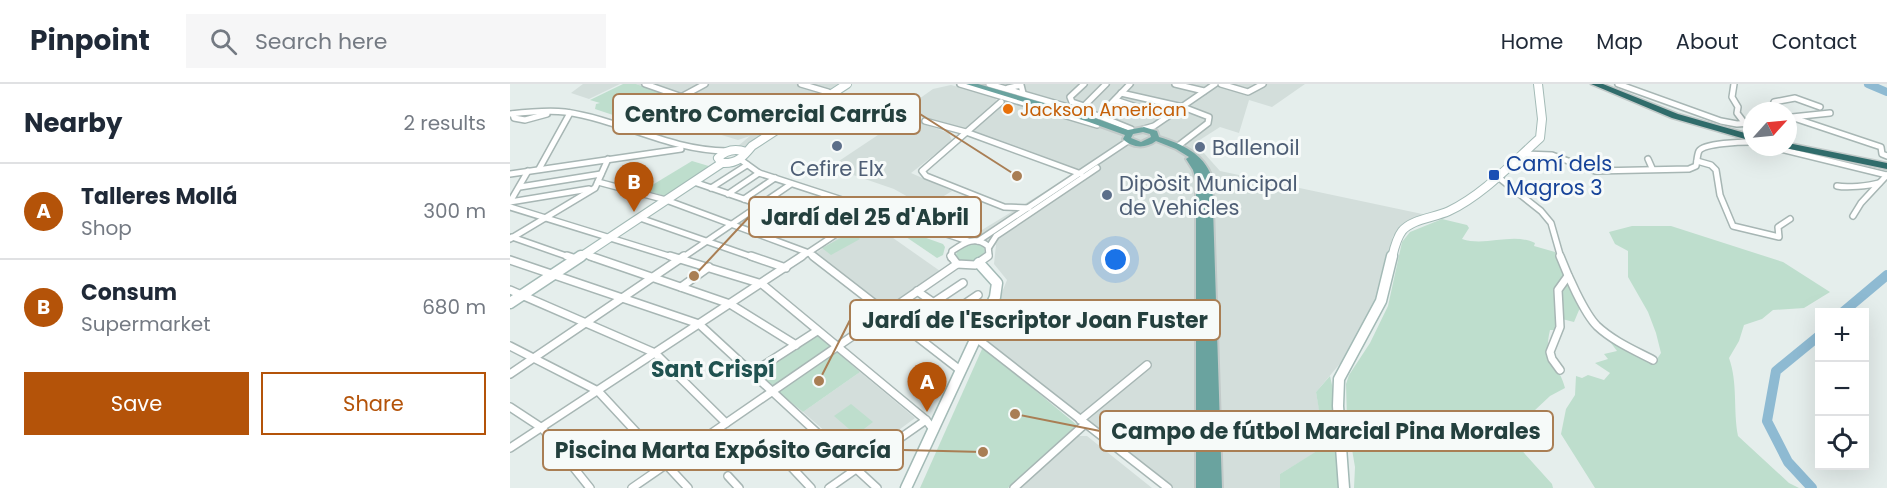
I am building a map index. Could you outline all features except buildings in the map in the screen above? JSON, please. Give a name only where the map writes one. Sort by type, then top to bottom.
[{"type":"highway","points":[[1595,84],[1676,116],[1743,137]]},
{"type":"highway","points":[[1605,84],[1678,111],[1743,130]]},
{"type":"highway","points":[[1797,144],[1887,161]]},
{"type":"highway","points":[[1797,149],[1887,166]]},
{"type":"main road","points":[[973,85],[1130,135],[1151,133],[1178,146],[1201,163],[1208,177],[1215,488]]},
{"type":"main road","points":[[1130,135],[1151,133],[1191,160],[1199,174],[1203,488]]},
{"type":"street","points":[[645,84],[768,127],[768,131]]},
{"type":"street","points":[[681,97],[705,84]]},
{"type":"street","points":[[801,84],[828,92]]},
{"type":"street","points":[[510,303],[694,182],[734,150],[841,84]]},
{"type":"street","points":[[711,188],[744,163],[746,152],[752,146],[847,84]]},
{"type":"street","points":[[960,84],[973,85],[998,95],[1130,135]]},
{"type":"street","points":[[989,84],[1082,108]]},
{"type":"street","points":[[1084,84],[1070,97],[1072,102],[1130,135]]},
{"type":"street","points":[[1082,108],[1106,84]]},
{"type":"street","points":[[1099,116],[1130,84]]},
{"type":"street","points":[[1175,84],[1204,91]]},
{"type":"street","points":[[1151,133],[1167,117],[1215,84]]},
{"type":"street","points":[[1221,84],[1250,92],[1263,84]]},
{"type":"street","points":[[1344,488],[1344,449],[1337,394],[1339,379],[1381,301],[1399,236],[1412,224],[1458,207],[1475,197],[1534,145],[1541,134],[1538,84]]},
{"type":"street","points":[[1618,84],[1707,117],[1743,123]]},
{"type":"street","points":[[1734,84],[1732,97],[1738,107],[1737,113],[1743,120]]},
{"type":"street","points":[[1005,88],[1022,85],[1023,94]]},
{"type":"street","points":[[1121,93],[1183,107],[1206,116],[1210,120],[1178,146]]},
{"type":"street","points":[[998,95],[1001,102]]},
{"type":"street","points":[[1774,102],[1795,98],[1820,107]]},
{"type":"street","points":[[1014,100],[1001,102],[925,167],[923,173],[1004,207],[1029,208]]},
{"type":"street","points":[[1115,100],[1167,117]]},
{"type":"street","points":[[511,114],[570,113],[656,139],[705,150],[746,152]]},
{"type":"street","points":[[539,170],[570,113]]},
{"type":"street","points":[[1797,116],[1830,113]]},
{"type":"street","points":[[1797,120],[1881,147],[1882,154],[1887,156]]},
{"type":"street","points":[[925,121],[966,132],[1081,174]]},
{"type":"street","points":[[1130,135],[996,236],[989,247],[989,255],[979,263],[965,266],[957,264],[951,256],[954,249],[968,242],[978,241],[1010,221],[1029,208],[1081,174],[1130,135]]},
{"type":"street","points":[[640,154],[655,148],[658,143],[656,139]]},
{"type":"street","points":[[1523,154],[1552,155],[1595,171],[1689,169],[1696,166],[1698,152],[1702,148],[1743,141]]},
{"type":"street","points":[[510,174],[677,149],[744,163],[759,173],[968,242]]},
{"type":"street","points":[[1797,153],[1887,175]]},
{"type":"street","points":[[511,237],[595,188],[608,159]]},
{"type":"street","points":[[1648,159],[1652,168]]},
{"type":"street","points":[[1697,161],[1711,165],[1716,170],[1720,195],[1733,226],[1779,237],[1778,227],[1790,219]]},
{"type":"street","points":[[510,203],[528,171]]},
{"type":"street","points":[[728,194],[759,173]]},
{"type":"street","points":[[520,187],[601,174]]},
{"type":"street","points":[[1853,216],[1861,203],[1887,175]]},
{"type":"street","points":[[1498,177],[1541,211],[1551,222],[1556,245],[1568,276],[1599,327],[1608,335],[1653,360]]},
{"type":"street","points":[[744,199],[775,178]]},
{"type":"street","points":[[597,182],[666,200],[809,252],[960,370]]},
{"type":"street","points":[[694,182],[840,232]]},
{"type":"street","points":[[1837,186],[1846,188],[1855,184],[1867,186],[1879,183]]},
{"type":"street","points":[[510,374],[791,184]]},
{"type":"street","points":[[510,203],[611,186]]},
{"type":"street","points":[[510,203],[546,217],[762,284],[930,425]]},
{"type":"street","points":[[1004,207],[1011,214],[1010,221]]},
{"type":"street","points":[[510,448],[871,211]]},
{"type":"street","points":[[640,218],[786,268]]},
{"type":"street","points":[[944,234],[954,249]]},
{"type":"street","points":[[511,237],[652,278],[730,304],[796,345]]},
{"type":"street","points":[[978,241],[989,247]]},
{"type":"street","points":[[510,260],[699,324],[877,488]]},
{"type":"street","points":[[906,488],[930,425],[960,370],[997,288],[993,277],[979,263]]},
{"type":"street","points":[[632,488],[957,264]]},
{"type":"street","points":[[681,287],[709,267]]},
{"type":"street","points":[[1560,370],[1551,358],[1550,350],[1560,332],[1556,296],[1564,278],[1568,276]]},
{"type":"street","points":[[933,303],[963,284]]},
{"type":"street","points":[[510,290],[655,353],[726,423]]},
{"type":"street","points":[[917,291],[950,314],[1082,422],[1168,488]]},
{"type":"street","points":[[950,314],[978,296]]},
{"type":"street","points":[[752,373],[818,332]]},
{"type":"street","points":[[510,346],[598,391],[688,488]]},
{"type":"street","points":[[1014,488],[1082,422],[1147,365]]},
{"type":"street","points":[[510,407],[542,428],[590,488]]},
{"type":"street","points":[[829,488],[856,469],[930,425]]},
{"type":"street","points":[[782,457],[811,488]]},
{"type":"street","points":[[728,476],[739,488]]},
{"type":"shaded area","points":[[583,84],[620,84],[589,99],[571,93]]},
{"type":"shaded area","points":[[636,84],[838,84],[743,148],[738,146],[750,136],[738,140],[705,130],[728,116]]},
{"type":"shaded area","points":[[995,84],[1305,84],[1272,107],[1249,100],[1239,133],[1220,127],[1195,143],[1220,171],[1427,215],[1404,225],[1393,236],[1377,298],[1349,353],[1316,392],[1326,446],[1280,474],[1280,488],[1171,488],[983,339],[1007,280],[994,264],[996,245],[972,236],[1079,171],[969,132],[1017,91]]},
{"type":"shaded area","points":[[951,85],[995,97],[997,101],[965,130],[910,113],[912,109],[909,106],[933,89]]},
{"type":"shaded area","points":[[921,123],[949,133],[952,141],[911,173],[952,191],[926,207],[894,189],[830,167],[887,129]]},
{"type":"shaded area","points":[[866,219],[940,271],[888,308],[816,253]]},
{"type":"shaded area","points":[[860,372],[915,418],[858,460],[803,412]]},
{"type":"shaded area","points":[[1077,436],[1087,436],[1152,488],[1020,488]]},
{"type":"green space","points":[[623,84],[636,84],[701,106],[678,119],[673,117],[640,118],[634,122],[595,109],[596,104],[600,103],[590,100]]},
{"type":"green space","points":[[692,161],[712,167],[665,196],[644,190]]},
{"type":"green space","points":[[1442,219],[1467,225],[1469,228],[1462,239],[1471,241],[1526,240],[1535,243],[1534,246],[1555,252],[1565,275],[1582,303],[1574,322],[1562,319],[1556,321],[1557,330],[1550,330],[1549,356],[1565,388],[1550,396],[1534,411],[1547,434],[1518,440],[1516,444],[1552,484],[1553,488],[1354,488],[1355,467],[1347,420],[1346,384],[1388,306],[1402,242],[1410,232]]},
{"type":"green space","points":[[887,224],[943,244],[945,247],[943,255],[937,258]]},
{"type":"green space","points":[[1632,226],[1671,226],[1783,262],[1830,292],[1804,308],[1773,310],[1762,319],[1744,325],[1739,341],[1729,358],[1734,377],[1738,436],[1789,483],[1799,488],[1595,488],[1561,434],[1566,409],[1575,395],[1576,376],[1582,378],[1588,375],[1604,380],[1610,373],[1595,363],[1608,359],[1604,354],[1617,351],[1608,339],[1624,342],[1657,359],[1661,353],[1648,312],[1628,277],[1628,251],[1615,244],[1609,232]]},
{"type":"green space","points":[[852,232],[860,239],[831,255],[822,248]]},
{"type":"green space","points":[[971,243],[984,246],[985,255],[975,261],[959,260],[956,255],[958,249]]},
{"type":"green space","points":[[816,334],[833,348],[773,388],[756,373]]},
{"type":"green space","points":[[982,349],[985,349],[1077,425],[1008,488],[920,488]]},
{"type":"green space","points":[[836,351],[860,372],[803,412],[777,391]]},
{"type":"green space","points":[[1330,376],[1342,430],[1340,488],[1280,488],[1280,474],[1325,446],[1316,392]]},
{"type":"green space","points":[[851,404],[873,422],[856,435],[834,416]]},
{"type":"waterway","points":[[1868,84],[1887,92]]},
{"type":"waterway","points":[[1848,308],[1887,275]]},
{"type":"waterway","points":[[1812,488],[1788,462],[1767,421],[1776,371],[1815,339]]},
{"type":"place","name":"Jackson American","points":[[1008,109]]},
{"type":"place","name":"Cefire Elx","points":[[837,146]]},
{"type":"place","name":"Ballenoil","points":[[1200,147]]},
{"type":"place","name":"Camí dels Magros 3","points":[[1494,175]]},
{"type":"place","name":"Centro Comercial Carrús","points":[[1017,176]]},
{"type":"place","name":"Dipòsit Municipal de Vehicles","points":[[1107,195]]},
{"type":"place","name":"Consum","points":[[634,212]]},
{"type":"place","name":"Jardí del 25 d'Abril","points":[[694,276]]},
{"type":"place","name":"Jardí de l'Escriptor Joan Fuster","points":[[819,381]]},
{"type":"place","name":"Talleres Mollá","points":[[927,412]]},
{"type":"place","name":"Campo de fútbol Marcial Pina Morales","points":[[1015,414]]},
{"type":"place","name":"Piscina Marta Expósito García","points":[[983,452]]},
{"type":"district","name":"Sant Crispí","points":[[713,369]]}]
